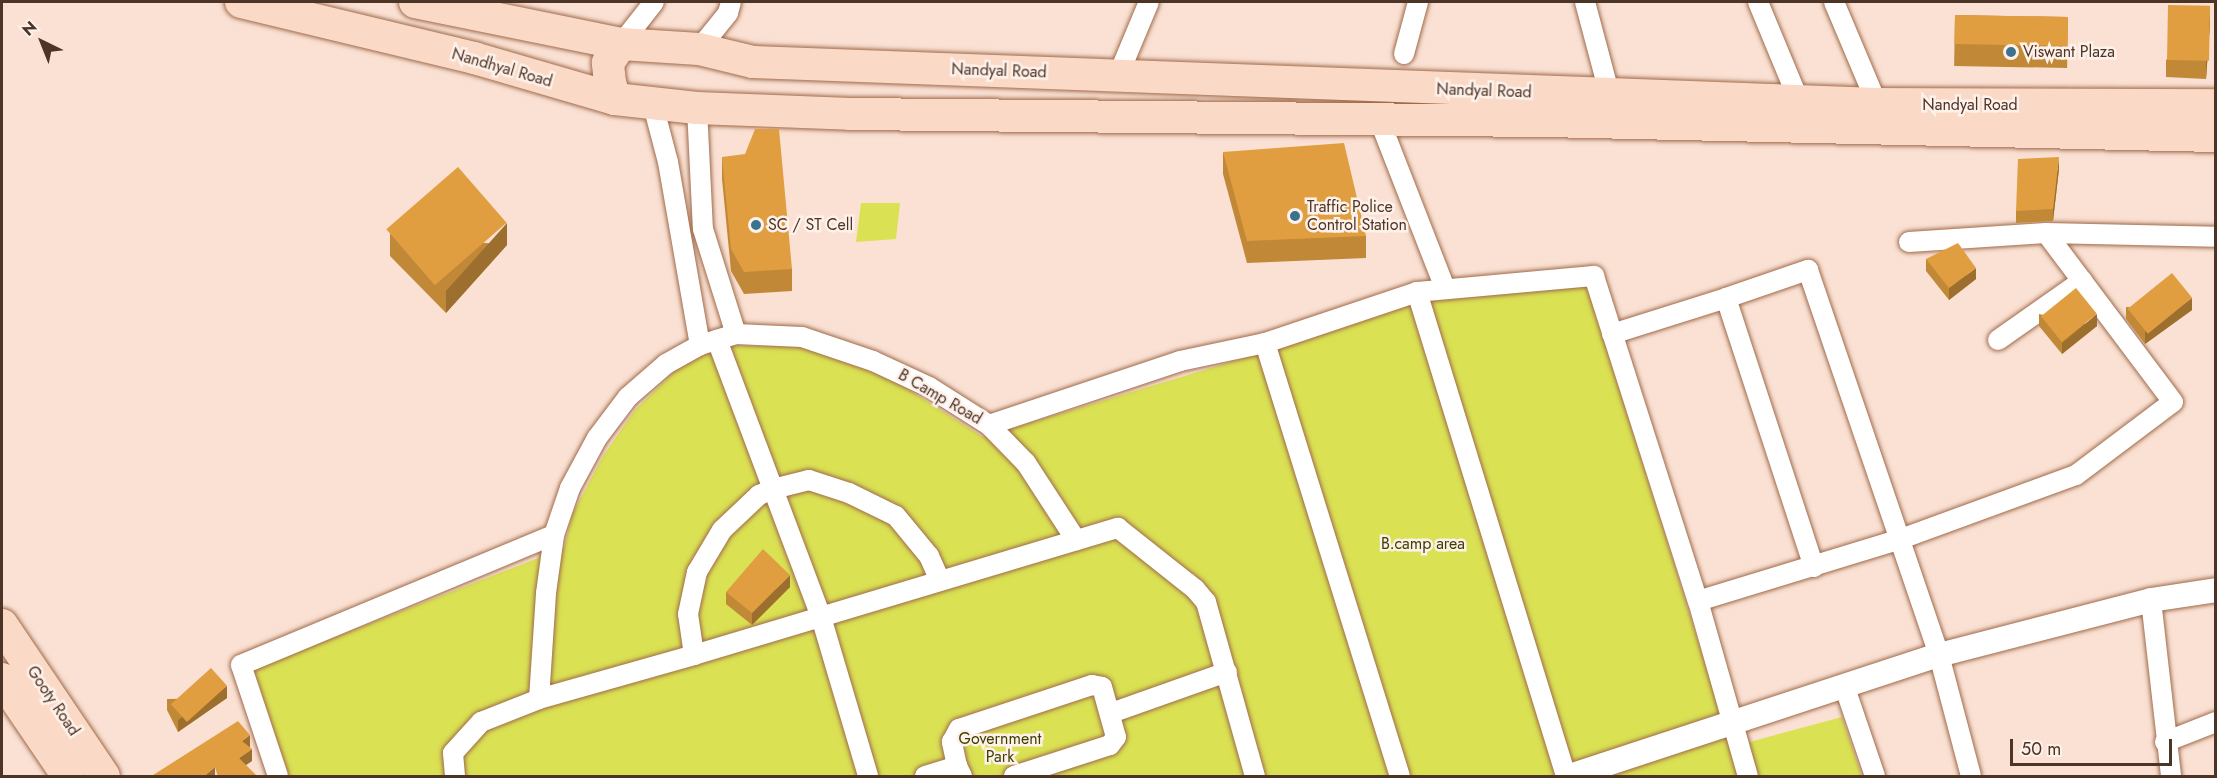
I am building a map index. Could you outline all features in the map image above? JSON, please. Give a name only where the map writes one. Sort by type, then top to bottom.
[{"type":"main road","name":"Nandhyal Road","points":[[241,2],[474,58],[615,99],[653,105],[765,113]]},
{"type":"main road","name":"Nandyal Road","points":[[415,2],[621,44],[699,49],[753,62],[1610,96],[1877,104],[2216,105]]},
{"type":"main road","points":[[615,99],[610,83],[608,63],[621,44]]},
{"type":"main road","points":[[753,62],[762,81],[765,113]]},
{"type":"main road","name":"Nandyal Road","points":[[765,113],[1379,119],[2216,136]]},
{"type":"main road","name":"Gooty Road","points":[[2,625],[104,777]]},
{"type":"main road","name":"Gooty Road","points":[[2,679],[68,777]]},
{"type":"street","points":[[621,44],[654,2]]},
{"type":"street","points":[[699,49],[728,13],[731,2]]},
{"type":"street","points":[[1118,76],[1149,2]]},
{"type":"street","points":[[1404,54],[1418,2]]},
{"type":"street","points":[[1585,2],[1610,96]]},
{"type":"street","points":[[1758,2],[1799,101]]},
{"type":"street","points":[[1834,2],[1877,104]]},
{"type":"street","points":[[653,105],[717,340],[821,617],[868,777]]},
{"type":"street","points":[[697,108],[703,229],[717,340]]},
{"type":"street","points":[[1379,119],[1444,288]]},
{"type":"street","points":[[1909,242],[2046,233],[2216,237]]},
{"type":"street","points":[[1698,601],[1901,539],[2076,475],[2173,402],[2046,233]]},
{"type":"street","points":[[1612,334],[1808,270],[1939,655],[1971,777]]},
{"type":"street","points":[[989,425],[1180,362],[1265,343],[1417,292],[1594,276],[1698,601],[1748,777]]},
{"type":"street","points":[[1998,340],[2082,281]]},
{"type":"street","points":[[1417,292],[1568,777],[1845,688],[1939,655],[2151,600],[2216,590]]},
{"type":"street","points":[[1726,298],[1814,567]]},
{"type":"street","name":"B Camp Road","points":[[717,340],[802,337],[873,362],[929,387],[989,425],[1026,463],[1076,540]]},
{"type":"street","points":[[539,699],[546,592],[554,535],[570,488],[597,438],[628,397],[666,364],[717,340]]},
{"type":"street","points":[[1265,343],[1400,777]]},
{"type":"street","points":[[694,655],[688,614],[697,572],[722,530],[759,495],[773,489],[809,480],[849,493],[896,516],[929,556],[940,581]]},
{"type":"street","points":[[455,777],[453,753],[481,722],[539,699],[1118,528],[1195,589],[1206,602],[1255,777]]},
{"type":"street","points":[[278,777],[241,665],[554,535]]},
{"type":"street","points":[[2151,600],[2165,742],[2171,777]]},
{"type":"street","points":[[1111,713],[1227,672]]},
{"type":"street","points":[[924,777],[959,771],[952,742],[959,729],[1092,685],[1102,687],[1116,737],[1110,745],[1014,777]]},
{"type":"street","points":[[1845,688],[1875,777]]},
{"type":"street","points":[[2165,742],[2216,722]]},
{"type":"green space","points":[[861,203],[900,203],[896,239],[856,242]]},
{"type":"green space","name":"B.camp area","points":[[1587,284],[1731,747],[1842,717],[1862,776],[284,776],[250,670],[564,548],[572,515],[603,456],[635,410],[682,364],[729,345],[808,347],[884,374],[983,437],[1280,347],[1424,298]]},
{"type":"building","points":[[2168,5],[2210,6],[2209,61],[2167,60]]},
{"type":"building","points":[[1955,15],[2068,17],[2067,46],[1954,44]]},
{"type":"building","name":"SC / ST Cell","points":[[755,129],[779,129],[792,269],[744,272],[731,249],[722,157],[745,154]]},
{"type":"building","name":"Traffic Police Control Station","points":[[1344,143],[1366,236],[1247,241],[1223,152]]},
{"type":"building","points":[[2059,157],[2053,209],[2016,211],[2018,159]]},
{"type":"building","points":[[458,167],[507,223],[435,285],[386,229]]},
{"type":"building","points":[[1958,243],[1976,268],[1949,288],[1926,259]]},
{"type":"building","points":[[2172,273],[2192,298],[2148,334],[2128,309]]},
{"type":"building","points":[[2076,288],[2097,314],[2062,342],[2041,316]]},
{"type":"building","points":[[763,549],[790,575],[752,613],[726,592]]},
{"type":"building","points":[[211,668],[227,686],[187,722],[171,704]]},
{"type":"building","points":[[238,721],[250,735],[242,741],[252,749],[239,758],[258,777],[218,777],[215,767],[203,777],[150,777]]},
{"type":"place","name":"Viswant Plaza","points":[[2011,52]]},
{"type":"place","name":"Traffic Police Control Station","points":[[1295,216]]},
{"type":"place","name":"SC / ST Cell","points":[[756,225]]},
{"type":"park label","name":"Government Park","points":[[1000,748]]}]
